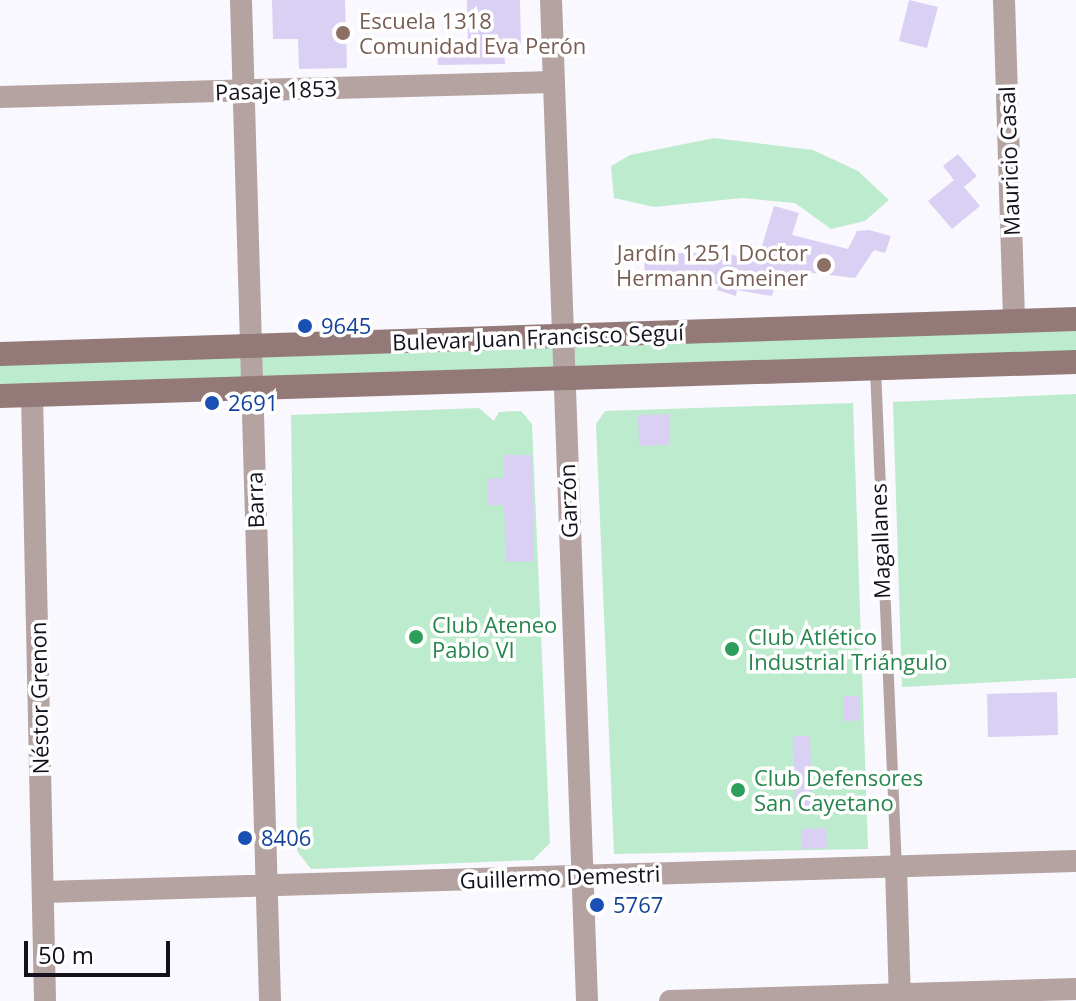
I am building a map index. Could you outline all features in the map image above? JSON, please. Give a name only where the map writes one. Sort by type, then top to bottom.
[{"type":"main road","name":"Bulevar Juan Francisco Seguí","points":[[0,354],[1076,319]]},
{"type":"main road","name":"Bulevar Juan Francisco Seguí","points":[[0,396],[1076,362]]},
{"type":"street","name":"Barra","points":[[241,0],[270,1001]]},
{"type":"street","name":"Garzón","points":[[551,0],[587,1001]]},
{"type":"street","name":"Mauricio Casal","points":[[1004,0],[1014,321]]},
{"type":"street","name":"Pasaje 1853","points":[[0,97],[553,82]]},
{"type":"street","name":"Néstor Grenon","points":[[32,395],[45,1001]]},
{"type":"street","name":"Guillermo Demestri","points":[[44,892],[1076,861]]},
{"type":"street","name":"Magallanes","points":[[896,867],[900,998]]},
{"type":"street","points":[[670,1001],[900,998],[1076,989]]},
{"type":"lane","name":"Magallanes","points":[[875,368],[896,867]]},
{"type":"green space","points":[[714,138],[813,150],[858,171],[889,200],[865,221],[831,229],[795,203],[742,198],[654,207],[614,198],[611,166],[630,155]]},
{"type":"green space","points":[[1076,319],[1076,362],[0,396],[0,354]]},
{"type":"green space","points":[[1076,394],[1076,678],[902,687],[893,402]]},
{"type":"green space","points":[[853,403],[868,849],[614,854],[596,424],[605,411]]},
{"type":"green space","name":"Club Ateneo Pablo VI","points":[[479,408],[494,421],[499,412],[521,411],[532,424],[550,843],[533,860],[311,869],[297,851],[291,415]]},
{"type":"building","points":[[272,0],[345,0],[347,68],[299,69],[298,39],[273,39]]},
{"type":"building","points":[[467,0],[520,0],[521,45],[504,45],[505,64],[438,65],[437,47],[468,46]]},
{"type":"building","points":[[909,0],[938,7],[927,48],[899,41]]},
{"type":"building","points":[[958,154],[977,176],[964,187],[980,206],[952,229],[928,201],[954,180],[943,166]]},
{"type":"building","points":[[774,206],[799,213],[792,235],[848,249],[857,231],[869,230],[891,236],[885,253],[874,250],[855,278],[804,272],[802,281],[779,274],[772,296],[737,290],[736,296],[717,290],[719,284],[645,286],[644,254],[723,252],[757,262]]},
{"type":"building","points":[[669,414],[670,445],[639,446],[638,415]]},
{"type":"building","points":[[504,455],[532,455],[534,561],[506,562],[504,505],[487,505],[487,479],[503,478]]},
{"type":"building","points":[[1057,692],[1058,735],[988,737],[987,694]]},
{"type":"building","points":[[843,696],[860,696],[860,721],[843,721]]},
{"type":"building","points":[[793,736],[810,736],[812,806],[795,807]]},
{"type":"building","points":[[826,828],[827,848],[802,849],[801,829]]},
{"type":"place","name":"Escuela 1318 Comunidad Eva Perón","points":[[343,33]]},
{"type":"place","name":"Jardín 1251 Doctor Hermann Gmeiner","points":[[824,265]]},
{"type":"place","name":"9645","points":[[305,326]]},
{"type":"place","name":"2691","points":[[212,403]]},
{"type":"place","name":"Club Ateneo Pablo VI","points":[[416,637]]},
{"type":"place","name":"Club Atlético Industrial Triángulo","points":[[732,649]]},
{"type":"place","name":"Club Defensores San Cayetano","points":[[738,790]]},
{"type":"place","name":"8406","points":[[245,838]]},
{"type":"place","name":"5767","points":[[597,905]]}]
